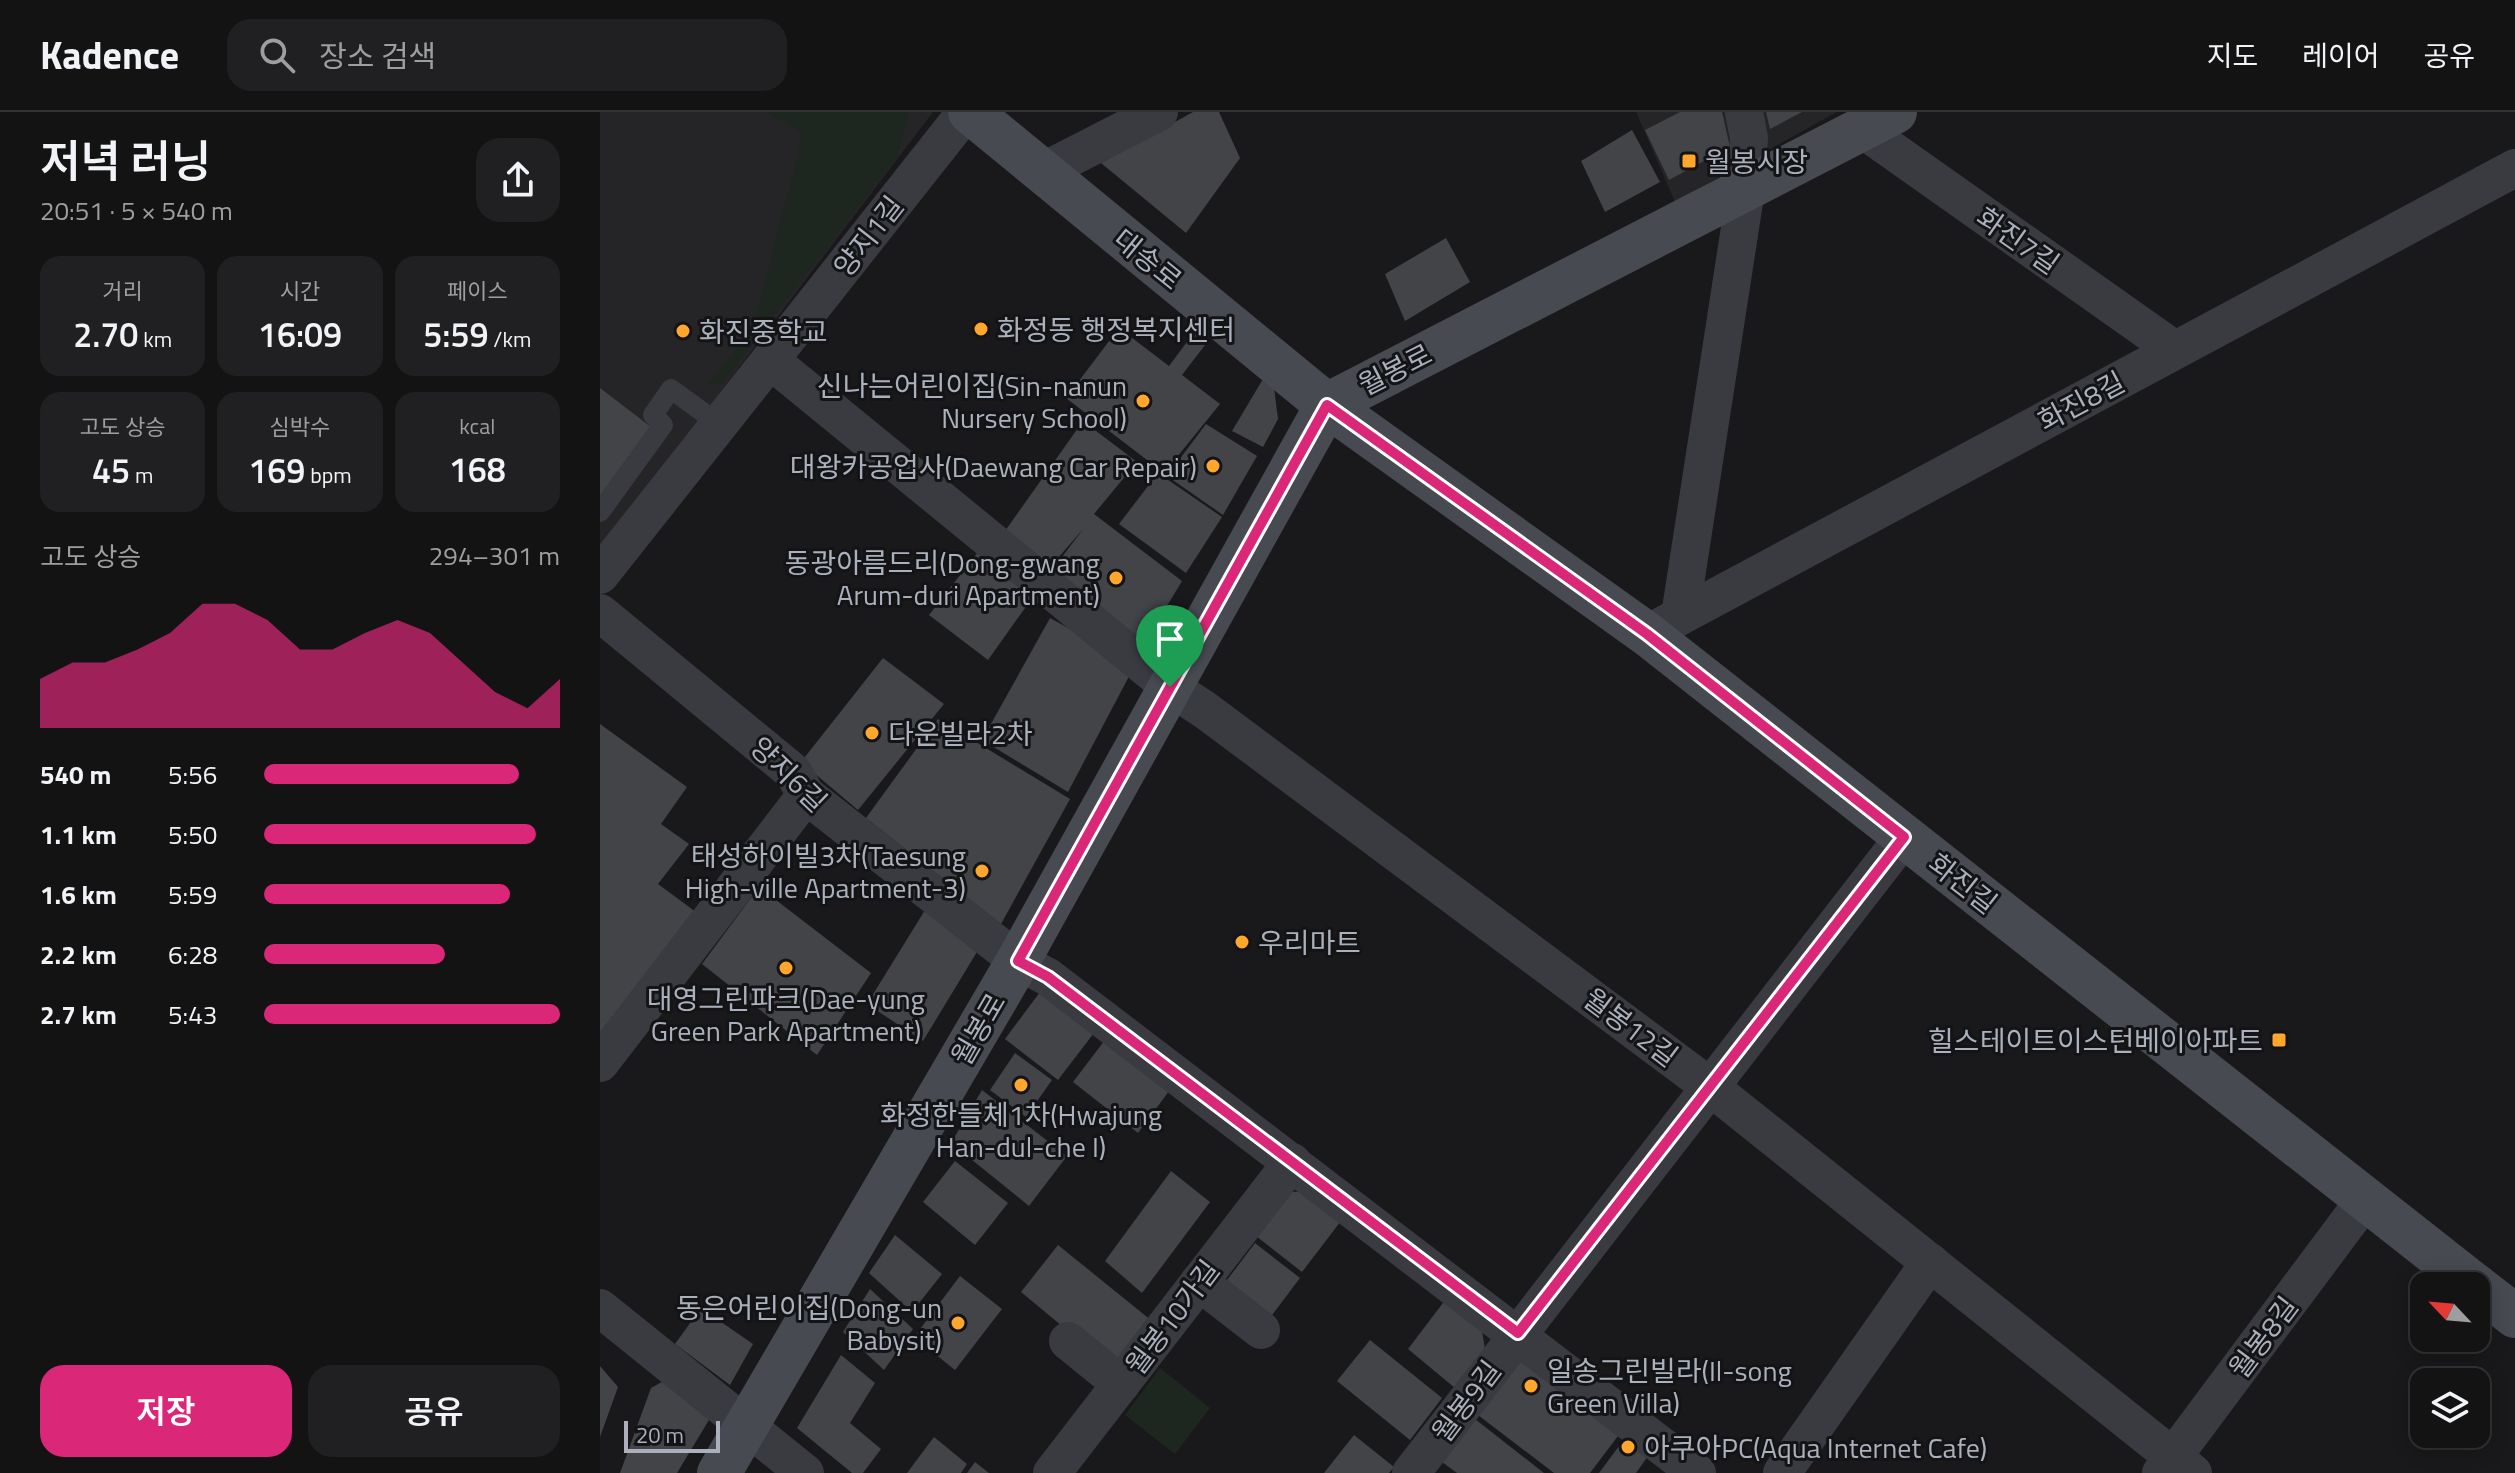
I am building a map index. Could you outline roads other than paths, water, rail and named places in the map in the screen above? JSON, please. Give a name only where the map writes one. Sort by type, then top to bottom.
[{"type":"street","name":"대송로","points":[[968,112],[1327,405]]},
{"type":"street","name":"양지1길","points":[[600,575],[968,112]]},
{"type":"street","points":[[1042,172],[1159,112]]},
{"type":"street","points":[[1663,625],[1746,189],[1749,138],[1744,112]]},
{"type":"street","name":"월봉로","points":[[719,1473],[1018,961],[1327,405],[1878,120]]},
{"type":"street","name":"화진7길","points":[[1878,120],[2175,350]]},
{"type":"street","name":"화진8길","points":[[1663,625],[2515,168]]},
{"type":"street","points":[[770,360],[1170,687]]},
{"type":"street","name":"화진길","points":[[1327,405],[1663,625],[1904,837],[2458,1272]]},
{"type":"street","name":"양지6길","points":[[600,613],[793,772],[806,795],[1018,961],[1048,977],[1518,1333],[1697,1473]]},
{"type":"street","name":"월봉12길","points":[[1170,687],[1709,1086],[1930,1262],[2176,1468]]},
{"type":"street","points":[[600,1063],[806,795]]},
{"type":"street","name":"월봉9길","points":[[1411,1473],[1904,837]]},
{"type":"street","name":"월봉10가길","points":[[1052,1473],[1292,1162]]},
{"type":"street","name":"월봉8길","points":[[2176,1468],[2364,1201]]},
{"type":"street","points":[[1782,1473],[1930,1262]]},
{"type":"street","points":[[1199,1282],[1261,1330]]},
{"type":"street","name":"화진길","points":[[2490,1297],[2515,1316]]},
{"type":"street","points":[[600,1308],[805,1473]]},
{"type":"street","points":[[1068,1341],[1121,1384]]},
{"type":"lane","points":[[600,512],[663,425],[653,415],[671,389],[719,424]]},
{"type":"place","name":"월봉시장","points":[[1689,161]]},
{"type":"place","name":"화정동 행정복지센터","points":[[981,329]]},
{"type":"place","name":"화진중학교","points":[[683,331]]},
{"type":"place","name":"신나는어린이집(Sin-nanun Nursery School)","points":[[1143,401]]},
{"type":"place","name":"대왕카공업사(Daewang Car Repair)","points":[[1213,466]]},
{"type":"place","name":"동광아름드리(Dong-gwang Arum-duri Apartment)","points":[[1116,578]]},
{"type":"place","name":"다운빌라2차","points":[[872,733]]},
{"type":"place","name":"태성하이빌3차(Taesung High-ville Apartment-3)","points":[[982,871]]},
{"type":"place","name":"우리마트","points":[[1242,942]]},
{"type":"place","name":"대영그린파크(Dae-yung Green Park Apartment)","points":[[786,968]]},
{"type":"place","name":"힐스테이트이스턴베이아파트","points":[[2279,1040]]},
{"type":"place","name":"화정한들체1차(Hwajung Han-dul-che I)","points":[[1021,1085]]},
{"type":"place","name":"동은어린이집(Dong-un Babysit)","points":[[958,1323]]},
{"type":"place","name":"일송그린빌라(Il-song Green Villa)","points":[[1531,1386]]},
{"type":"place","name":"아쿠아PC(Aqua Internet Cafe)","points":[[1628,1447]]}]
